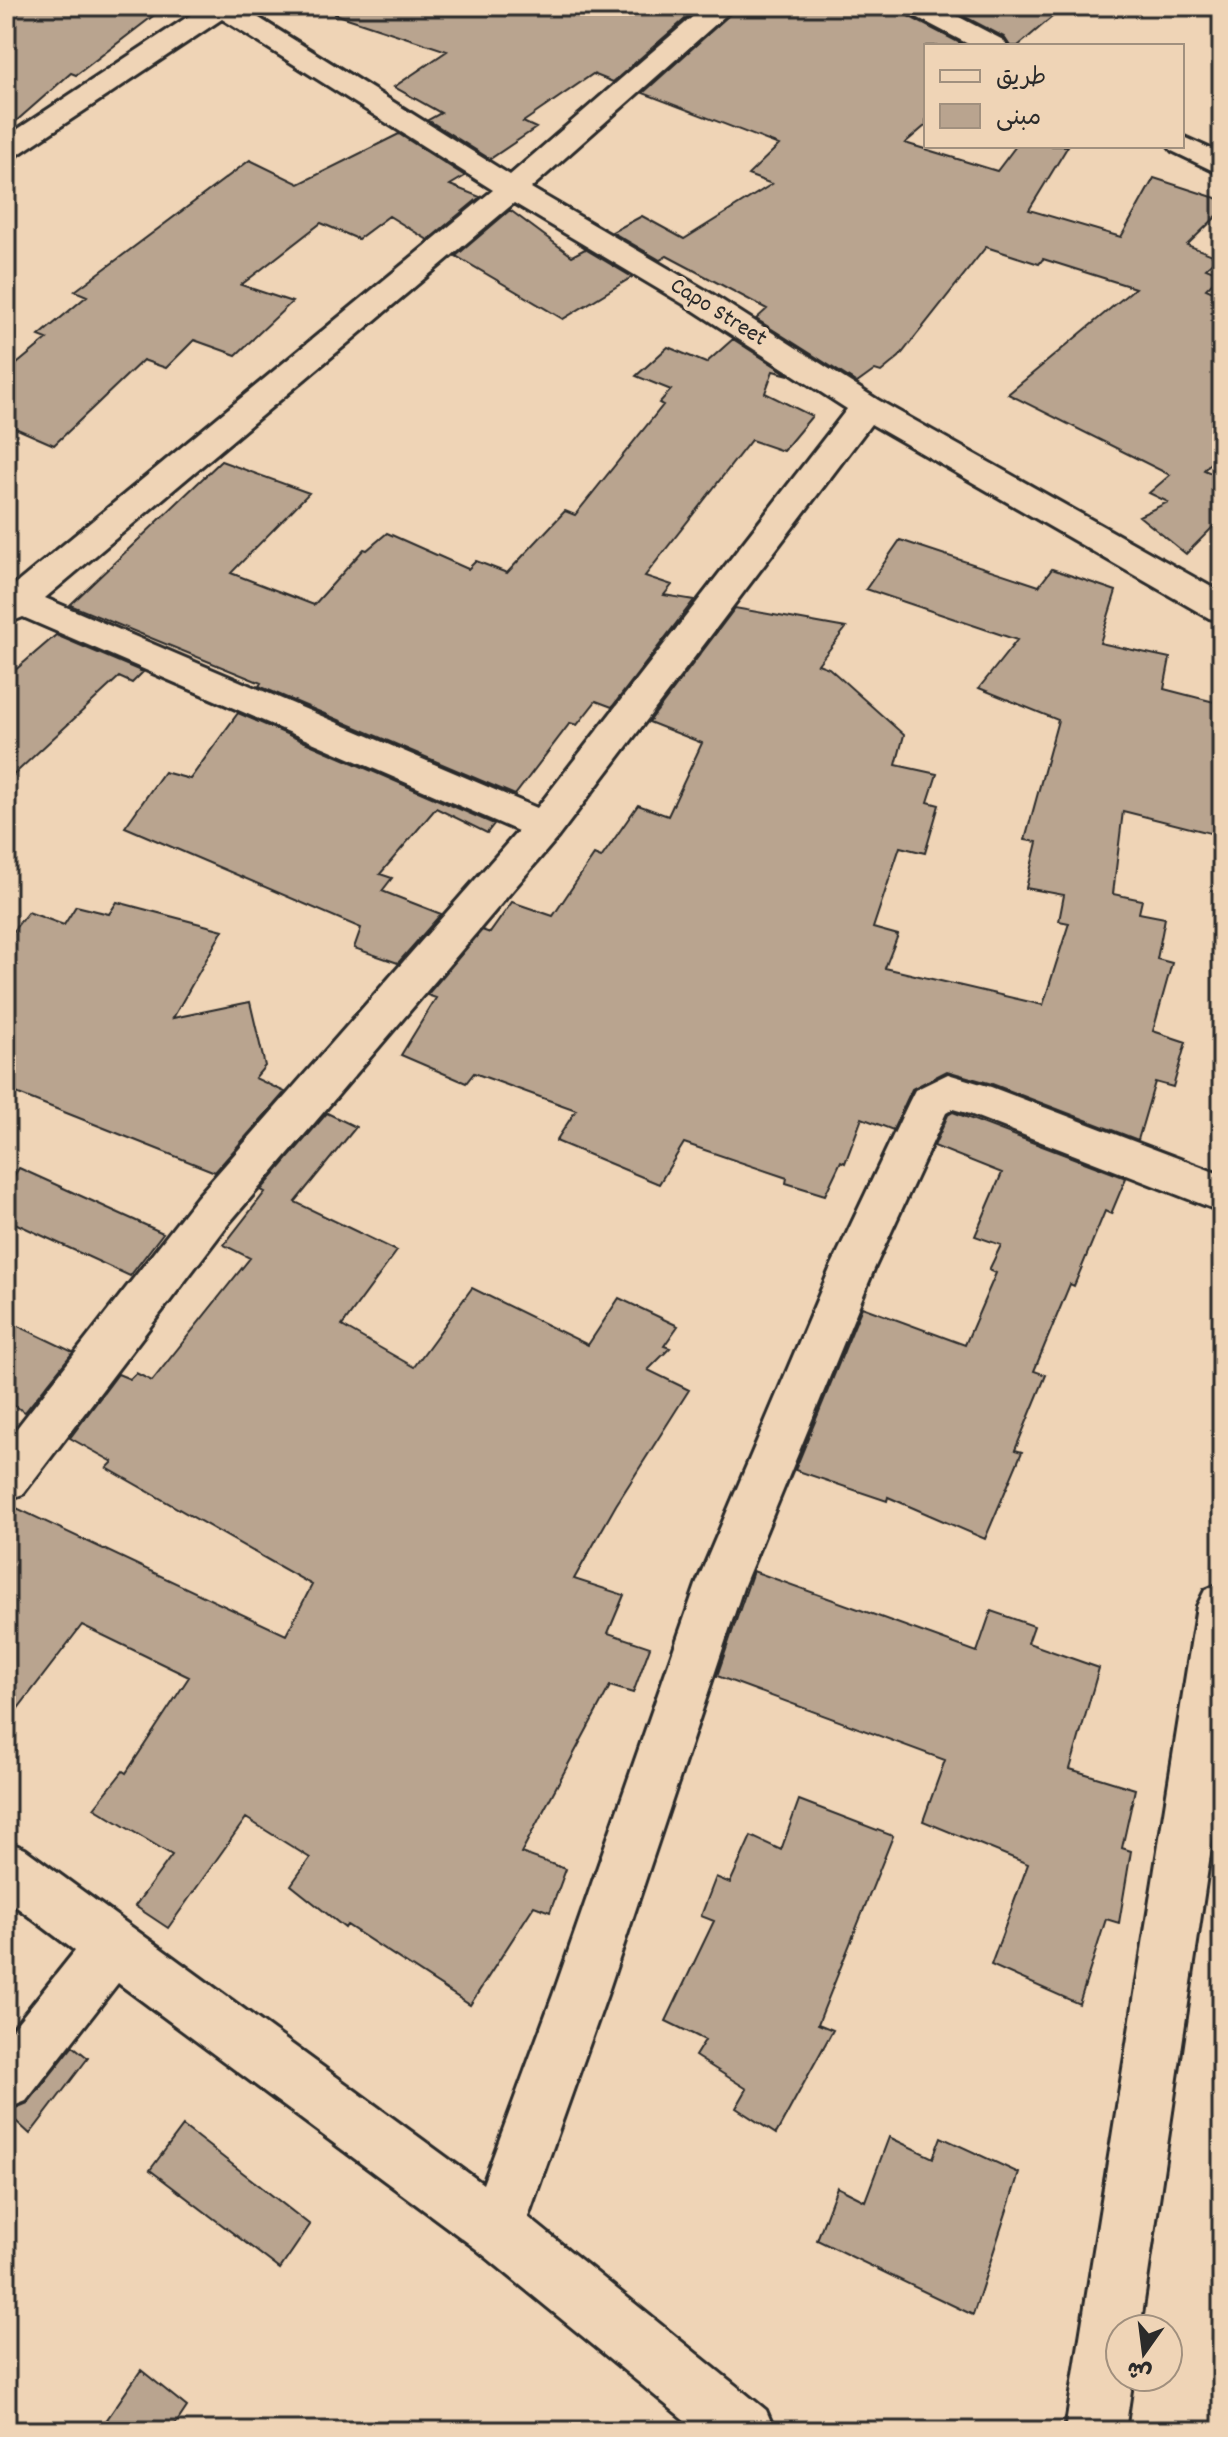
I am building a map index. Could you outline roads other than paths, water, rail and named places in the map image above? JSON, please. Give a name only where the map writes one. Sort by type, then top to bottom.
[{"type":"street","points":[[6,150],[222,6]]},
{"type":"street","name":"Capo Street","points":[[222,6],[512,189],[701,301],[866,407],[1222,609]]},
{"type":"street","points":[[544,827],[12,606],[512,189],[722,6]]},
{"type":"street","points":[[917,6],[989,44]]},
{"type":"street","points":[[1184,146],[1222,166]]},
{"type":"street","points":[[6,1479],[213,1210],[544,827],[866,407]]},
{"type":"street","points":[[495,2228],[580,1995],[720,1585],[852,1269],[930,1102],[948,1091],[976,1099],[1222,1194]]},
{"type":"street","points":[[1095,2431],[1222,1606]]},
{"type":"street","points":[[6,1867],[495,2228],[745,2431]]},
{"type":"street","points":[[6,2081],[113,1947]]}]
